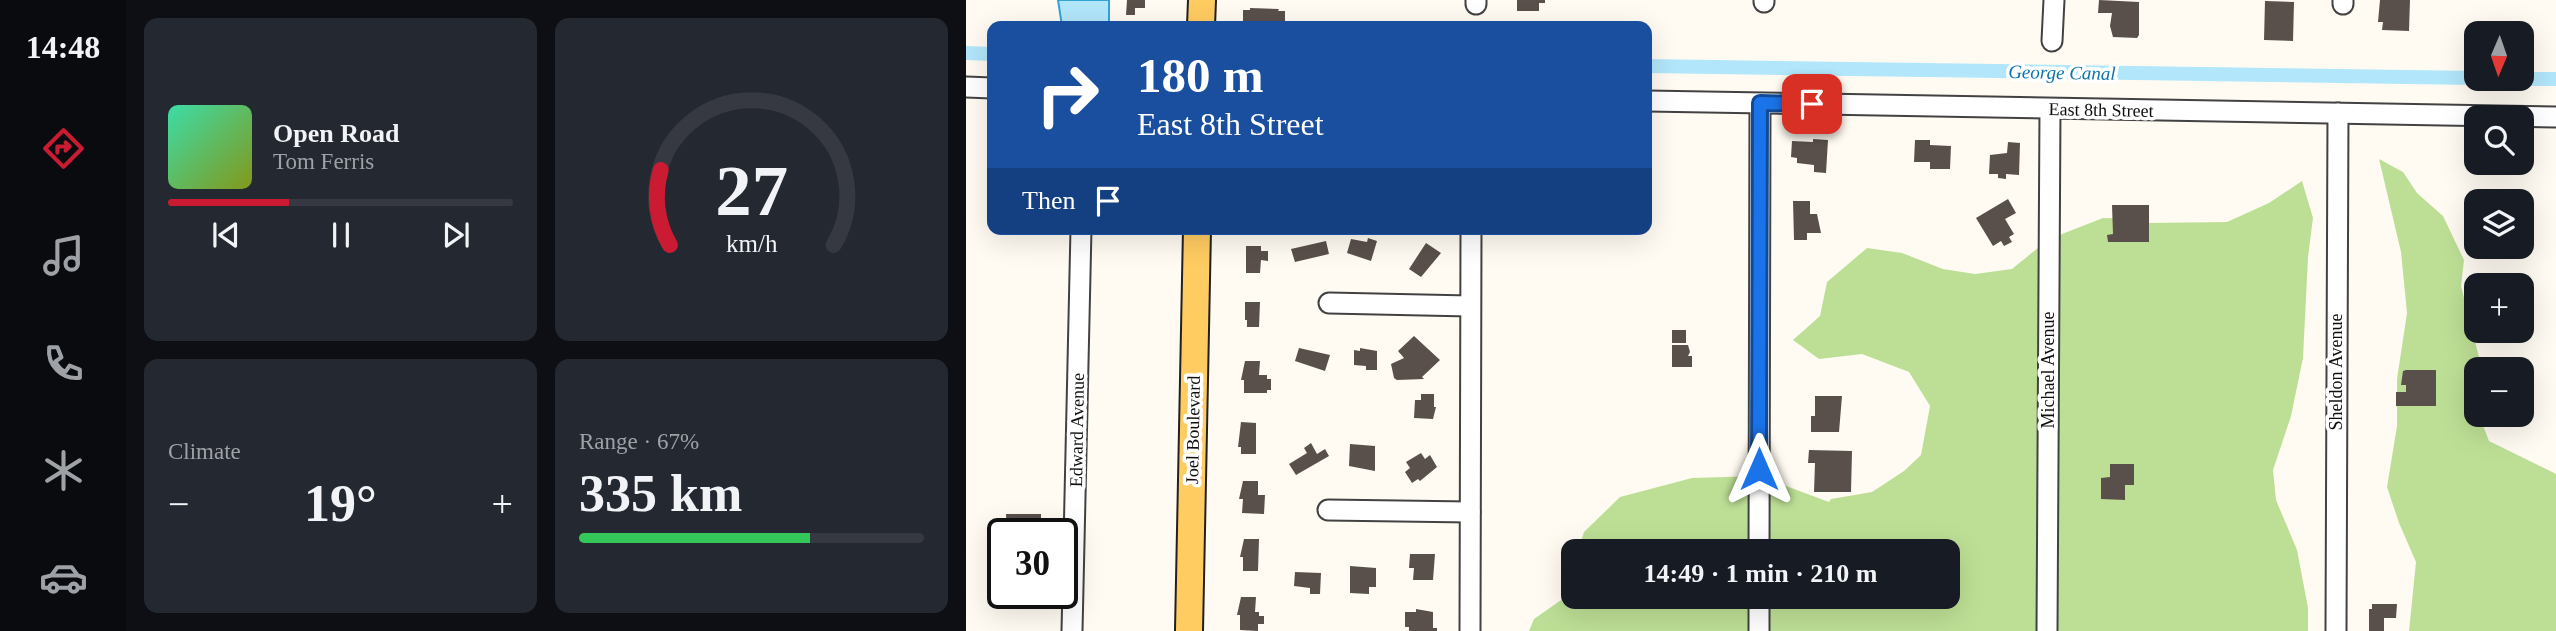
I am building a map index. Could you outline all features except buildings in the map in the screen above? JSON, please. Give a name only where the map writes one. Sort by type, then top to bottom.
[{"type":"main road","points":[[1201,21],[1202,0]]},
{"type":"main road","name":"Joel Boulevard","points":[[1189,631],[1197,235]]},
{"type":"street","points":[[2052,41],[2054,0]]},
{"type":"street","points":[[966,87],[987,88]]},
{"type":"street","name":"East 8th Street","points":[[1652,102],[2556,117]]},
{"type":"street","points":[[1759,539],[1760,103]]},
{"type":"street","name":"Michael Avenue","points":[[2047,631],[2050,109]]},
{"type":"street","name":"Sheldon Avenue","points":[[2336,631],[2338,113]]},
{"type":"street","name":"Edward Avenue","points":[[1072,631],[1081,235]]},
{"type":"street","points":[[1470,631],[1471,235]]},
{"type":"street","points":[[1329,303],[1470,306]]},
{"type":"street","points":[[1328,510],[1470,512]]},
{"type":"street","points":[[1759,609],[1759,631]]},
{"type":"green space","points":[[2379,159],[2403,172],[2417,193],[2443,216],[2464,260],[2461,286],[2464,298],[2464,343],[2475,343],[2479,357],[2464,357],[2464,427],[2484,427],[2489,441],[2556,474],[2556,631],[2409,631],[2416,562],[2387,487],[2397,426],[2397,379],[2407,313],[2401,252]]},
{"type":"green space","points":[[2302,181],[2313,218],[2308,257],[2303,358],[2291,416],[2273,470],[2276,500],[2297,550],[2308,608],[2308,631],[1529,631],[1534,619],[1561,600],[1561,609],[1960,609],[1960,539],[1582,539],[1584,532],[1620,497],[1692,478],[1759,476],[1829,502],[1831,499],[1872,492],[1904,471],[1921,455],[1930,406],[1909,372],[1862,354],[1819,359],[1793,340],[1820,316],[1827,282],[1867,248],[1902,253],[1943,269],[1975,274],[2012,269],[2039,247],[2062,234],[2103,218],[2145,219],[2148,223],[2227,222],[2269,203]]},
{"type":"water","points":[[1058,0],[1109,0],[1109,21],[1061,21]]},
{"type":"waterway","points":[[966,53],[987,54]]},
{"type":"waterway","name":"George Canal","points":[[1652,66],[2464,78]]},
{"type":"waterway","name":"George Canal","points":[[2534,79],[2556,79]]},
{"type":"route","points":[[1759,469],[1760,103],[1812,104]]}]
